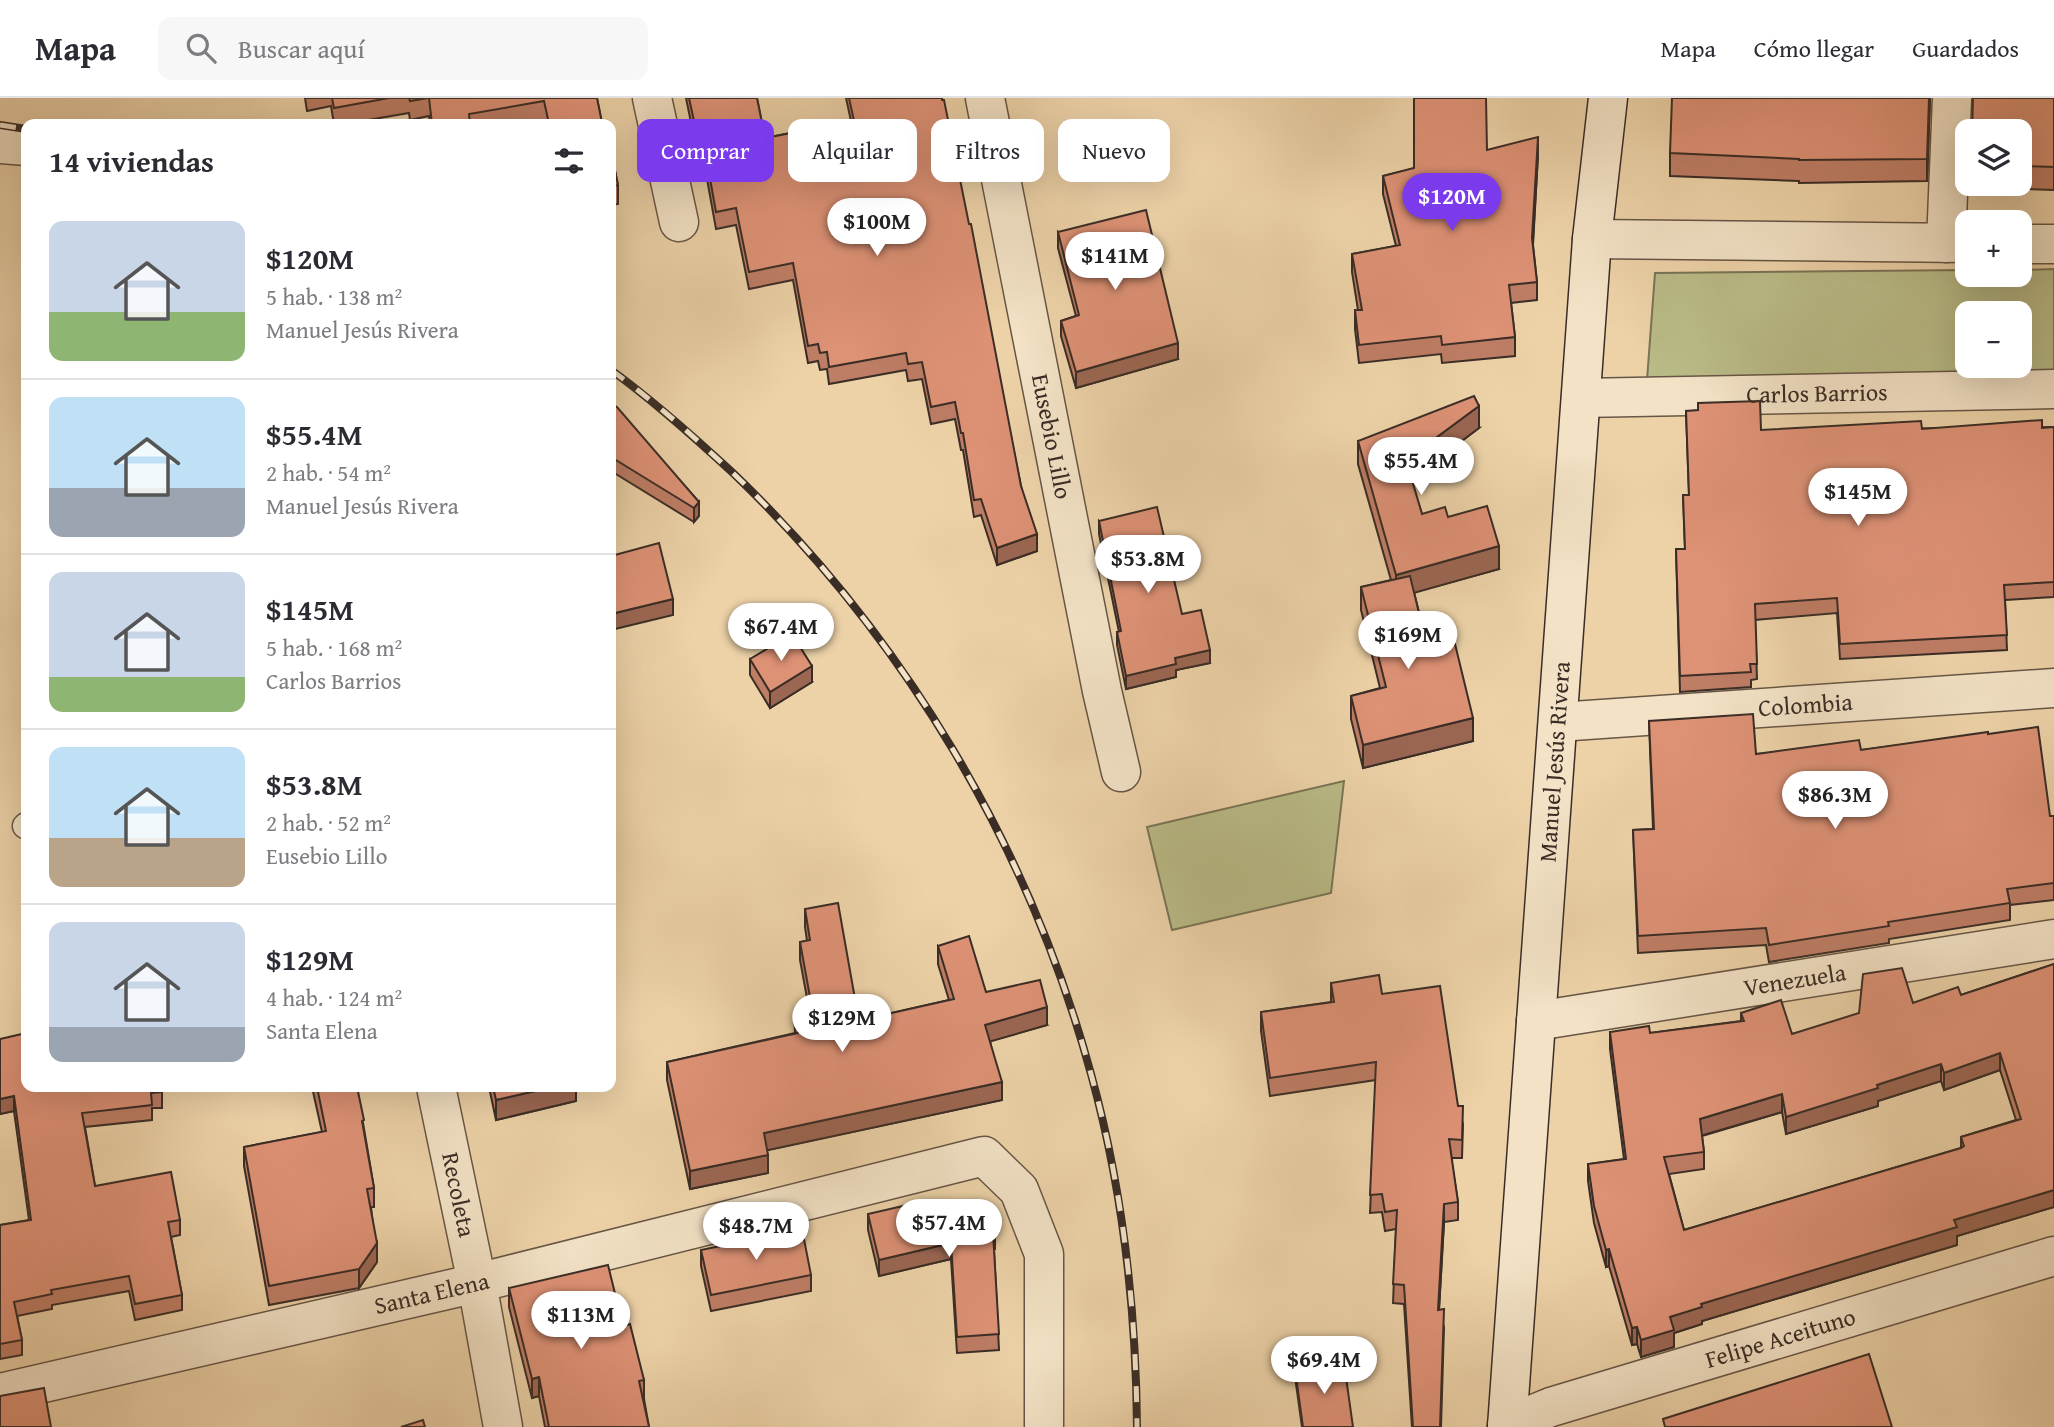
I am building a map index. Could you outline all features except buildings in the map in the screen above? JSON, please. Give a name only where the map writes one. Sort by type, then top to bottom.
[{"type":"street","points":[[652,98],[679,222]]},
{"type":"street","name":"Eusebio Lillo","points":[[985,98],[1099,677],[1121,772]]},
{"type":"street","name":"Manuel Jesús Rivera","points":[[1507,1426],[1592,239],[1608,98]]},
{"type":"street","points":[[1951,98],[1956,210]]},
{"type":"street","points":[[0,144],[21,146]]},
{"type":"street","points":[[1592,239],[1955,243]]},
{"type":"street","points":[[2032,244],[2054,244]]},
{"type":"street","name":"Carlos Barrios","points":[[1581,398],[2054,389]]},
{"type":"street","name":"Colombia","points":[[1558,722],[2054,688]]},
{"type":"street","name":"Venezuela","points":[[1536,1021],[2054,939]]},
{"type":"street","name":"Recoleta","points":[[437,1092],[477,1283],[503,1427]]},
{"type":"street","name":"Santa Elena","points":[[0,1393],[477,1283],[984,1156],[1019,1190],[1044,1254],[1044,1427]]},
{"type":"street","name":"Felipe Aceituno","points":[[1507,1426],[1551,1407],[2054,1256]]},
{"type":"green space","points":[[2054,269],[2054,372],[2032,372],[2032,301],[1955,301],[1955,374],[1647,380],[1655,273],[1955,270],[1955,287],[2032,287],[2032,270]]},
{"type":"green space","points":[[1344,781],[1331,893],[1172,930],[1147,827]]},
{"type":"railway","points":[[0,125],[21,128]]},
{"type":"railway","points":[[616,374],[674,420],[733,473],[795,537],[852,604],[905,675],[953,750],[996,827],[1033,907],[1065,989],[1102,1118],[1126,1249],[1134,1338],[1137,1427]]}]
